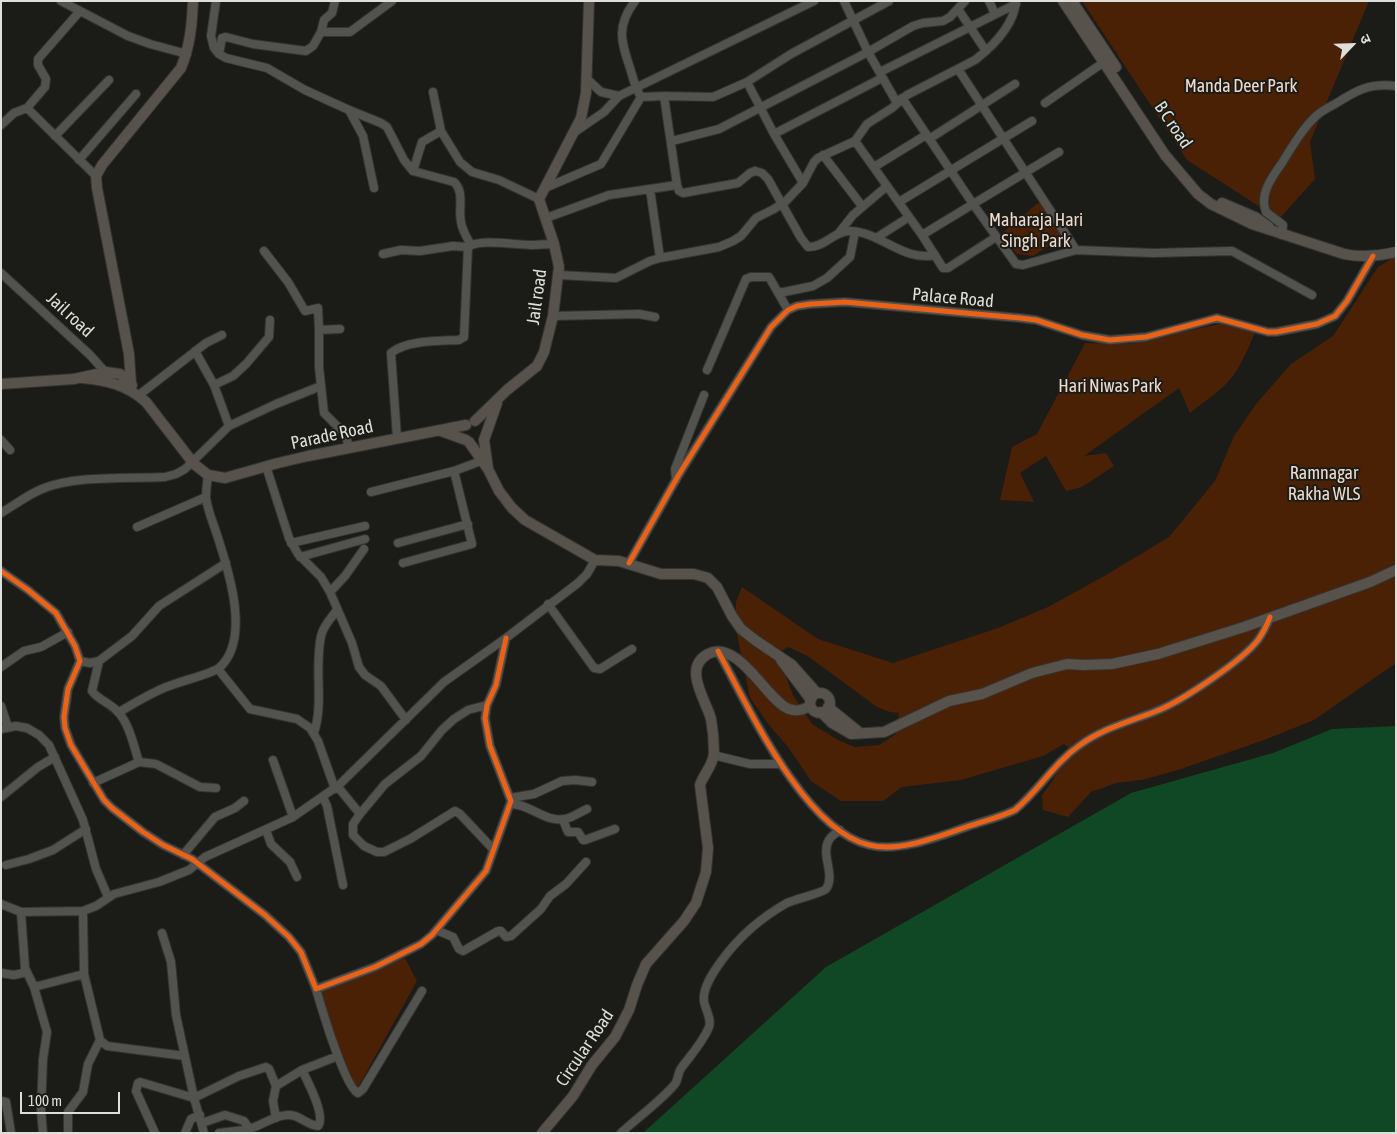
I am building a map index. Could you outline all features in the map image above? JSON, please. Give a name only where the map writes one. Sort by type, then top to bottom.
[{"type":"main road","points":[[135,390],[96,176],[102,165],[178,75],[187,54],[191,36],[193,1]]},
{"type":"main road","points":[[539,199],[575,132],[585,104],[589,1]]},
{"type":"main road","points":[[1063,1],[1082,23],[1104,62],[1165,155],[1198,194],[1211,204],[1233,216],[1280,234],[1344,254],[1358,257],[1396,252]]},
{"type":"main road","name":"B C road","points":[[1072,1],[1082,23],[1170,151],[1196,183],[1220,202],[1255,217],[1280,234]]},
{"type":"main road","name":"Jail road","points":[[471,423],[540,361],[544,352],[553,316],[559,275],[559,260],[539,199]]},
{"type":"main road","points":[[82,378],[96,372],[120,374],[146,402],[170,435],[202,472],[208,475]]},
{"type":"main road","points":[[1,384],[82,378],[114,382],[135,390]]},
{"type":"main road","points":[[440,431],[475,444],[485,436],[498,400]]},
{"type":"main road","points":[[488,470],[485,436],[481,423],[471,423],[464,431],[467,441],[488,470],[500,492],[512,508],[525,520],[595,560],[629,563],[661,574],[694,574],[708,578],[717,587],[732,616],[742,628],[755,640],[792,665],[813,700],[815,711],[825,710]]},
{"type":"main road","name":"Parade Road","points":[[208,475],[221,479],[266,466],[471,423]]},
{"type":"main road","points":[[192,460],[210,471],[231,476]]},
{"type":"main road","points":[[825,710],[832,724],[845,732],[851,734],[884,732],[948,701],[982,694],[1040,670],[1067,664],[1084,666],[1112,664],[1158,654],[1244,627],[1370,582],[1396,570]]},
{"type":"main road","points":[[718,651],[731,655],[752,671],[786,708],[803,710],[813,700],[826,695],[829,703],[825,710]]},
{"type":"main road","name":"Circular Road","points":[[542,1133],[573,1096],[592,1065],[615,1037],[629,1010],[636,985],[646,964],[684,921],[700,894],[708,858],[708,838],[700,784],[711,765],[714,755],[711,718],[698,683],[696,671],[698,664],[704,656],[718,651]]},
{"type":"street","points":[[61,1],[128,36],[187,54]]},
{"type":"street","points":[[216,1],[211,36],[214,48],[219,54],[226,58],[268,68],[305,90],[384,125],[404,160],[413,171],[454,182],[457,185],[460,193],[461,224],[470,246],[464,337],[459,340],[421,342],[399,348],[391,353],[397,438]]},
{"type":"street","points":[[219,54],[222,38],[226,37],[253,44],[306,51],[313,46],[321,32],[324,20],[332,14],[335,1]]},
{"type":"street","points":[[321,32],[350,32],[392,1]]},
{"type":"street","points":[[635,1],[625,17],[621,36],[636,87],[641,97]]},
{"type":"street","points":[[575,132],[604,112],[619,96],[814,1]]},
{"type":"street","points":[[844,1],[881,75],[928,137],[1014,262],[1019,265],[1076,250],[1153,253],[1232,251],[1312,295]]},
{"type":"street","points":[[672,141],[719,129],[868,52],[913,26],[944,21],[966,1]]},
{"type":"street","points":[[989,1],[996,14]]},
{"type":"street","points":[[641,97],[713,97],[747,82],[791,54],[853,22],[885,2]]},
{"type":"street","points":[[774,134],[1016,2]]},
{"type":"street","points":[[559,275],[616,278],[650,261],[719,247],[734,241],[741,236],[756,218],[782,205],[803,183],[814,162],[823,155],[855,141],[867,124],[900,101],[919,88],[975,60],[986,51],[1009,24],[1016,2]]},
{"type":"street","points":[[958,9],[986,51]]},
{"type":"street","points":[[1,124],[14,113],[27,108],[46,84],[46,78],[37,62],[38,59],[80,11]]},
{"type":"street","points":[[1044,103],[1104,62]]},
{"type":"street","points":[[958,69],[1005,138],[1076,250]]},
{"type":"street","points":[[586,78],[600,92],[619,96]]},
{"type":"street","points":[[55,136],[109,80]]},
{"type":"street","points":[[747,82],[774,134],[803,183]]},
{"type":"street","points":[[874,167],[928,137],[1015,84]]},
{"type":"street","points":[[1280,234],[1283,225],[1266,212],[1265,193],[1271,179],[1310,122],[1320,113],[1361,89],[1376,85],[1396,86]]},
{"type":"street","points":[[433,92],[442,131],[456,157],[469,170],[506,183],[539,199]]},
{"type":"street","points":[[79,160],[136,94]]},
{"type":"street","points":[[664,96],[679,191],[683,193],[733,184],[740,182],[755,171],[766,176],[808,247],[815,246],[845,231],[876,238],[912,256],[924,257],[935,255]]},
{"type":"street","points":[[544,188],[602,164],[641,97]]},
{"type":"street","points":[[27,108],[96,176]]},
{"type":"street","points":[[349,110],[363,136],[374,188]]},
{"type":"street","points":[[899,202],[950,169],[1032,121]]},
{"type":"street","points":[[413,171],[422,142],[442,131]]},
{"type":"street","points":[[855,141],[941,265],[946,269],[996,237]]},
{"type":"street","points":[[922,235],[1059,152]]},
{"type":"street","points":[[823,155],[862,206]]},
{"type":"street","points":[[546,218],[609,195],[677,185]]},
{"type":"street","points":[[838,234],[848,220],[862,206],[887,186]]},
{"type":"street","points":[[650,189],[660,258]]},
{"type":"street","points":[[876,238],[909,217]]},
{"type":"street","points":[[779,293],[813,286],[827,278],[851,255],[855,232]]},
{"type":"street","points":[[383,254],[404,250],[470,246],[481,243],[554,244]]},
{"type":"street","points":[[264,251],[288,282],[305,310],[318,308],[324,413],[344,433],[350,448]]},
{"type":"street","name":"Palace Road","points":[[788,310],[810,304],[846,302],[1020,318],[1036,320],[1082,335],[1110,340],[1146,337],[1217,318],[1268,332],[1276,332],[1317,324],[1328,321],[1335,316],[1347,301],[1373,256]]},
{"type":"street","name":"Jail road","points":[[1,273],[106,372],[114,382]]},
{"type":"street","points":[[629,563],[676,480],[771,327],[788,310],[769,277],[751,277],[746,279],[707,370]]},
{"type":"street","points":[[553,316],[639,314],[654,317]]},
{"type":"street","points":[[214,385],[238,373],[246,364],[269,337],[270,320]]},
{"type":"street","points":[[319,330],[340,329]]},
{"type":"street","points":[[135,390],[222,335]]},
{"type":"street","points":[[195,351],[214,385],[229,426]]},
{"type":"street","points":[[1,513],[49,486],[93,480],[165,478],[182,472],[192,460],[229,426],[321,386]]},
{"type":"street","points":[[676,480],[675,469],[704,395]]},
{"type":"street","points":[[1,440],[10,450]]},
{"type":"street","points":[[371,492],[454,471],[481,462]]},
{"type":"street","points":[[266,466],[282,520],[292,543],[300,557],[321,577],[330,592],[362,672],[381,686],[406,720]]},
{"type":"street","points":[[403,563],[471,546],[473,542],[454,471]]},
{"type":"street","points":[[119,712],[167,686],[218,669],[231,654],[235,636],[235,609],[226,562],[206,497],[208,475]]},
{"type":"street","points":[[137,527],[206,497]]},
{"type":"street","points":[[398,542],[468,524]]},
{"type":"street","points":[[292,543],[365,526]]},
{"type":"street","points":[[300,557],[365,540]]},
{"type":"street","points":[[330,592],[345,576],[364,549]]},
{"type":"street","points":[[1,904],[21,912],[83,911],[96,906],[108,897],[159,882],[189,870],[205,857],[293,817],[336,788],[444,682],[506,638],[582,578],[595,560]]},
{"type":"street","points":[[80,661],[90,663],[99,661],[132,636],[159,606],[226,562]]},
{"type":"street","points":[[1,571],[56,613],[75,646],[80,661],[68,689],[64,717],[71,746],[93,783],[112,808],[152,839],[198,864],[265,914],[289,937],[305,958],[338,1056],[350,1087],[354,1092],[363,1089],[422,991]]},
{"type":"street","points":[[548,604],[594,668],[600,669],[632,649]]},
{"type":"street","points":[[314,733],[319,713],[318,670],[321,636],[327,623],[337,610]]},
{"type":"street","points":[[718,651],[781,764],[817,812],[827,822],[857,841],[867,845],[890,847],[930,839],[1009,813],[1024,803],[1051,770],[1078,746],[1095,735],[1162,709],[1181,698],[1252,648],[1270,617]]},
{"type":"street","points":[[1,668],[24,651],[41,647],[68,632]]},
{"type":"street","points":[[316,989],[375,967],[421,944],[436,930],[489,865],[510,801],[490,746],[485,718],[487,705],[496,685],[506,638]]},
{"type":"street","points":[[99,661],[92,691],[94,695],[119,712],[131,736],[139,762]]},
{"type":"street","points":[[218,669],[250,709],[297,719],[310,728],[314,733],[336,788],[360,814]]},
{"type":"street","points":[[487,705],[468,710],[454,719],[442,730],[421,756],[386,784],[353,824],[353,835],[360,843],[377,852],[384,852],[455,811],[493,849]]},
{"type":"street","points":[[1,706],[5,728],[20,726],[32,730],[45,740],[55,757],[86,829],[96,869],[108,897]]},
{"type":"street","points":[[714,755],[750,764],[781,764]]},
{"type":"street","points":[[1,797],[38,767],[55,757]]},
{"type":"street","points":[[273,760],[293,817]]},
{"type":"street","points":[[93,783],[139,762],[156,764],[192,784],[216,788]]},
{"type":"street","points":[[510,801],[534,794],[562,781],[592,782]]},
{"type":"street","points":[[323,797],[343,885]]},
{"type":"street","points":[[184,855],[215,817],[235,808],[244,801]]},
{"type":"street","points":[[510,801],[543,815],[562,820],[587,809]]},
{"type":"street","points":[[562,820],[568,832],[578,832],[581,838],[585,840],[615,829]]},
{"type":"street","points":[[6,865],[52,850],[86,829]]},
{"type":"street","points":[[266,830],[271,844],[290,862],[297,877]]},
{"type":"street","points":[[621,1133],[678,1080],[679,1071],[698,1046],[710,1024],[704,1004],[704,994],[716,969],[726,955],[755,925],[772,912],[797,898],[820,893],[826,889],[828,882],[826,849],[828,842],[840,830]]},
{"type":"street","points":[[436,930],[453,937],[459,949],[463,951],[498,931],[501,931],[506,937],[511,936],[541,909],[550,896],[566,884],[586,862]]},
{"type":"street","points":[[83,911],[84,974],[100,1040],[107,1046],[186,1056]]},
{"type":"street","points":[[21,912],[24,964],[34,987],[47,1032],[43,1059],[41,1110],[43,1133]]},
{"type":"street","points":[[162,933],[171,962],[176,1015],[194,1098],[204,1133]]},
{"type":"street","points":[[1,974],[14,975],[27,972]]},
{"type":"street","points":[[34,987],[84,974]]},
{"type":"street","points":[[68,1133],[68,1112],[83,1092],[88,1064],[100,1040]]},
{"type":"street","points":[[276,1086],[302,1070],[338,1056]]},
{"type":"street","points":[[155,1133],[136,1092],[138,1083],[146,1083],[194,1098],[239,1076],[266,1067],[269,1069],[276,1086],[274,1101],[276,1118]]},
{"type":"street","points":[[219,1133],[244,1130],[276,1118],[291,1115],[314,1126],[318,1126],[320,1122],[318,1109],[302,1070]]},
{"type":"street","points":[[1,1101],[6,1102],[11,1133]]},
{"type":"street","points":[[185,1133],[191,1119],[200,1115]]},
{"type":"street","points":[[202,1123],[225,1115],[244,1121],[250,1128]]},
{"type":"green space","name":"Manda Deer Park","points":[[1082,1],[1369,1],[1310,142],[1315,179],[1279,219],[1187,160]]},
{"type":"green space","name":"Maharaja Hari Singh Park","points":[[1038,203],[1042,204],[1062,233],[1057,241],[1033,256],[1017,254],[1001,234]]},
{"type":"green space","name":"Ramnagar Rakha WLS","points":[[1396,256],[1396,663],[1314,720],[1264,740],[1178,770],[1142,780],[1116,783],[1091,792],[1068,817],[1043,810],[1042,795],[1070,749],[1064,744],[1043,756],[961,780],[902,787],[883,801],[841,801],[811,781],[788,747],[769,725],[750,698],[736,630],[736,602],[742,587],[818,639],[893,663],[998,628],[1048,607],[1169,537],[1215,481],[1234,436],[1256,404],[1291,364],[1333,336],[1378,267]],"holes":[[[789,647],[809,657],[877,707],[899,713],[896,734],[879,745],[855,747],[838,740],[812,724],[793,695],[777,653]]]},
{"type":"green space","name":"Hari Niwas Park","points":[[1228,322],[1255,332],[1236,372],[1214,395],[1190,413],[1179,388],[1084,456],[1106,453],[1114,466],[1082,487],[1066,491],[1046,456],[1020,473],[1034,502],[1000,500],[1012,447],[1037,434],[1085,343],[1130,344]]},
{"type":"green space","points":[[405,958],[417,981],[356,1091],[318,992]]},
{"type":"shaded area","points":[[1396,726],[1396,1133],[643,1133],[826,967],[1131,793],[1273,753],[1332,729]]},
{"type":"cycle path","points":[[629,563],[678,476],[771,327],[788,310],[797,306],[845,302],[1020,318],[1036,320],[1082,335],[1110,340],[1146,337],[1217,318],[1268,332],[1276,332],[1317,324],[1335,316],[1347,301],[1373,256]]},
{"type":"cycle path","points":[[1,571],[56,613],[75,646],[80,661],[68,689],[64,717],[65,728],[71,745],[104,800],[143,832],[163,845],[192,859],[265,915],[289,937],[301,952],[316,989],[375,967],[421,944],[432,935],[486,871],[511,801],[490,746],[485,718],[487,705],[496,685],[506,638]]},
{"type":"cycle path","points":[[718,651],[780,763],[801,792],[822,816],[845,835],[869,845],[893,847],[933,839],[1015,810],[1062,760],[1080,745],[1108,729],[1169,705],[1226,669],[1258,640],[1270,617]]}]
